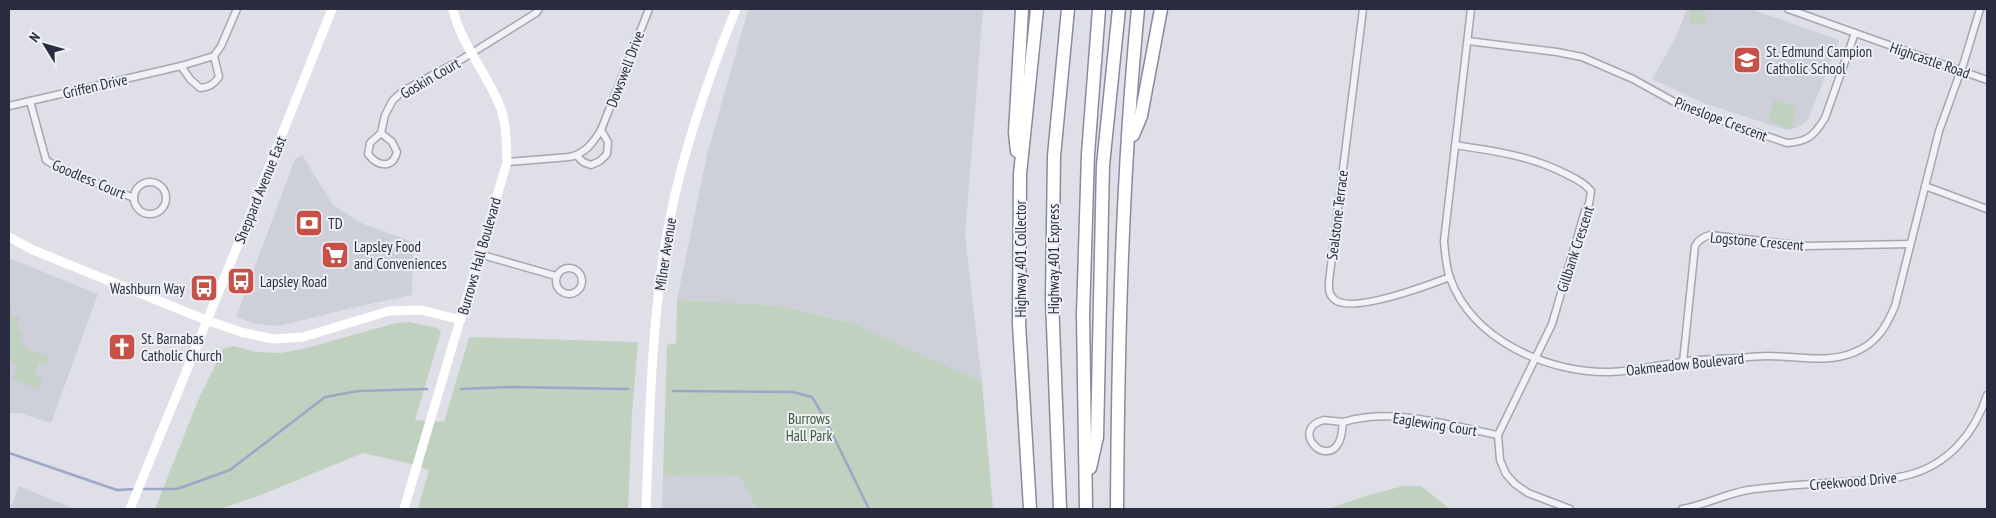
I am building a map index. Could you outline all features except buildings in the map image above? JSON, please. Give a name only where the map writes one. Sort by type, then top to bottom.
[{"type":"highway","points":[[1020,174],[1014,133],[1022,9]]},
{"type":"highway","name":"Highway 401 Collector","points":[[1030,509],[1019,324],[1020,174],[1037,9]]},
{"type":"highway","name":"Highway 401 Express","points":[[1086,509],[1083,315],[1088,154],[1099,9]]},
{"type":"highway","points":[[1085,493],[1097,437],[1103,164],[1120,9]]},
{"type":"highway","points":[[1118,509],[1118,369],[1128,147],[1138,9]]},
{"type":"highway","points":[[1128,147],[1141,116],[1161,9]]},
{"type":"highway","name":"Highway 401 Express","points":[[1060,509],[1052,299],[1054,156],[1067,10]]},
{"type":"main road","name":"Sheppard Avenue East","points":[[130,507],[244,230],[332,9]]},
{"type":"main road","name":"Burrows Hall Boulevard","points":[[404,509],[507,162],[505,125],[500,108],[456,25],[452,9]]},
{"type":"main road","name":"Milner Avenue","points":[[646,509],[656,310],[670,219],[695,122],[736,9]]},
{"type":"main road","points":[[9,237],[33,250],[206,320],[241,332],[273,339],[303,337],[389,311],[421,310],[461,320]]},
{"type":"street","points":[[181,66],[190,80],[200,88],[208,87],[214,83],[219,77],[214,56],[221,46],[237,9]]},
{"type":"street","points":[[472,53],[536,13],[539,9]]},
{"type":"street","name":"Dowswell Drive","points":[[577,156],[590,147],[601,130],[649,9]]},
{"type":"street","name":"Sealstone Terrace","points":[[1363,9],[1329,292],[1332,298],[1342,304],[1355,304],[1393,296],[1450,277]]},
{"type":"street","name":"Oakmeadow Boulevard","points":[[1471,9],[1444,241],[1450,277],[1463,304],[1491,333],[1510,346],[1536,358],[1572,368],[1610,372],[1683,362],[1768,356],[1831,358],[1847,355],[1864,348],[1880,335],[1890,320],[1895,306],[1939,131],[1961,71],[1980,9]]},
{"type":"street","name":"Highcastle Road","points":[[1788,9],[1987,80]]},
{"type":"street","name":"Pineslope Crescent","points":[[1468,41],[1582,57],[1633,79],[1687,109],[1786,143],[1799,142],[1812,136],[1820,126],[1825,118],[1855,33]]},
{"type":"street","name":"Goskin Court","points":[[381,133],[392,142],[397,152],[391,163],[383,165],[374,162],[368,154],[370,143],[381,133],[388,108],[393,100],[472,53]]},
{"type":"street","name":"Griffen Drive","points":[[9,106],[181,66],[214,56]]},
{"type":"street","name":"Goodless Court","points":[[30,101],[46,160],[60,169],[134,198]]},
{"type":"street","points":[[507,162],[577,156],[583,162],[591,165],[600,161],[607,154],[608,142],[601,130]]},
{"type":"street","name":"Gillbank Crescent","points":[[1455,145],[1534,159],[1562,171],[1591,190],[1589,204],[1584,212],[1552,324],[1536,358]]},
{"type":"street","name":"Goodless Court","points":[[152,182],[161,186],[166,196],[163,206],[150,214],[137,207],[134,198],[137,188],[141,184],[152,182]]},
{"type":"street","points":[[1925,186],[1987,209]]},
{"type":"street","name":"Logstone Crescent","points":[[1683,362],[1695,246],[1704,236],[1710,235],[1806,246],[1910,244]]},
{"type":"street","points":[[479,254],[556,276]]},
{"type":"street","points":[[565,267],[574,268],[582,277],[582,286],[572,294],[562,292],[556,286],[556,276],[565,267]]},
{"type":"street","points":[[1536,358],[1498,435],[1500,460],[1506,474],[1528,494],[1570,509]]},
{"type":"street","name":"Creekwood Drive","points":[[1682,509],[1749,490],[1887,478],[1917,472],[1939,461],[1956,449],[1976,422],[1987,395]]},
{"type":"street","name":"Eaglewing Court","points":[[1343,422],[1340,440],[1334,448],[1329,451],[1319,450],[1311,443],[1311,428],[1319,421],[1343,422],[1372,416],[1420,419],[1498,435]]},
{"type":"shaded area","points":[[749,9],[983,9],[965,236],[982,382],[852,323],[774,305],[677,300],[707,155]]},
{"type":"shaded area","name":"St. Edmund Campion Catholic School","points":[[1687,9],[1751,9],[1839,40],[1808,120],[1797,128],[1786,130],[1701,102],[1652,79],[1676,37]]},
{"type":"shaded area","points":[[302,155],[333,205],[363,224],[413,242],[412,295],[279,326],[257,324],[236,317],[295,159]]},
{"type":"shaded area","points":[[9,258],[98,294],[51,423],[20,413],[9,413]]},
{"type":"shaded area","points":[[663,474],[743,476],[757,509],[662,509]]},
{"type":"shaded area","points":[[19,486],[63,504],[75,509],[10,509]]},
{"type":"green space","points":[[1691,9],[1703,9],[1708,19],[1706,24],[1690,24]]},
{"type":"green space","points":[[1775,99],[1796,106],[1793,128],[1787,129],[1768,120]]},
{"type":"green space","name":"Burrows Hall Park","points":[[677,300],[774,305],[852,323],[982,382],[993,509],[757,509],[740,476],[671,476],[663,474],[667,345],[676,343]]},
{"type":"green space","points":[[9,307],[12,308],[10,315],[20,318],[16,329],[22,332],[19,342],[26,344],[25,348],[49,357],[46,365],[39,362],[34,376],[42,379],[39,390],[12,379],[18,366],[9,361]]},
{"type":"green space","points":[[409,322],[437,328],[441,332],[415,420],[444,422],[469,338],[638,342],[632,414],[628,509],[418,509],[429,470],[412,464],[363,453],[263,494],[220,509],[155,509],[199,398],[223,349],[234,346],[255,352],[280,353],[303,349],[396,323]]},
{"type":"green space","points":[[1403,486],[1421,486],[1448,509],[1328,509],[1369,495]]},
{"type":"waterway","points":[[461,389],[512,387],[628,389]]},
{"type":"waterway","points":[[142,489],[177,489],[230,470],[325,397],[358,391],[427,389]]},
{"type":"waterway","points":[[673,391],[793,392],[812,397],[825,419],[869,509]]},
{"type":"waterway","points":[[9,453],[117,490],[136,489]]},
{"type":"place","name":"St. Edmund Campion Catholic School","points":[[1747,60]]},
{"type":"place","name":"TD","points":[[309,223]]},
{"type":"place","name":"Lapsley Food and Conveniences","points":[[335,255]]},
{"type":"place","name":"Lapsley Road","points":[[241,281]]},
{"type":"place","name":"Washburn Way","points":[[204,288]]},
{"type":"place","name":"St. Barnabas Catholic Church","points":[[122,347]]}]
